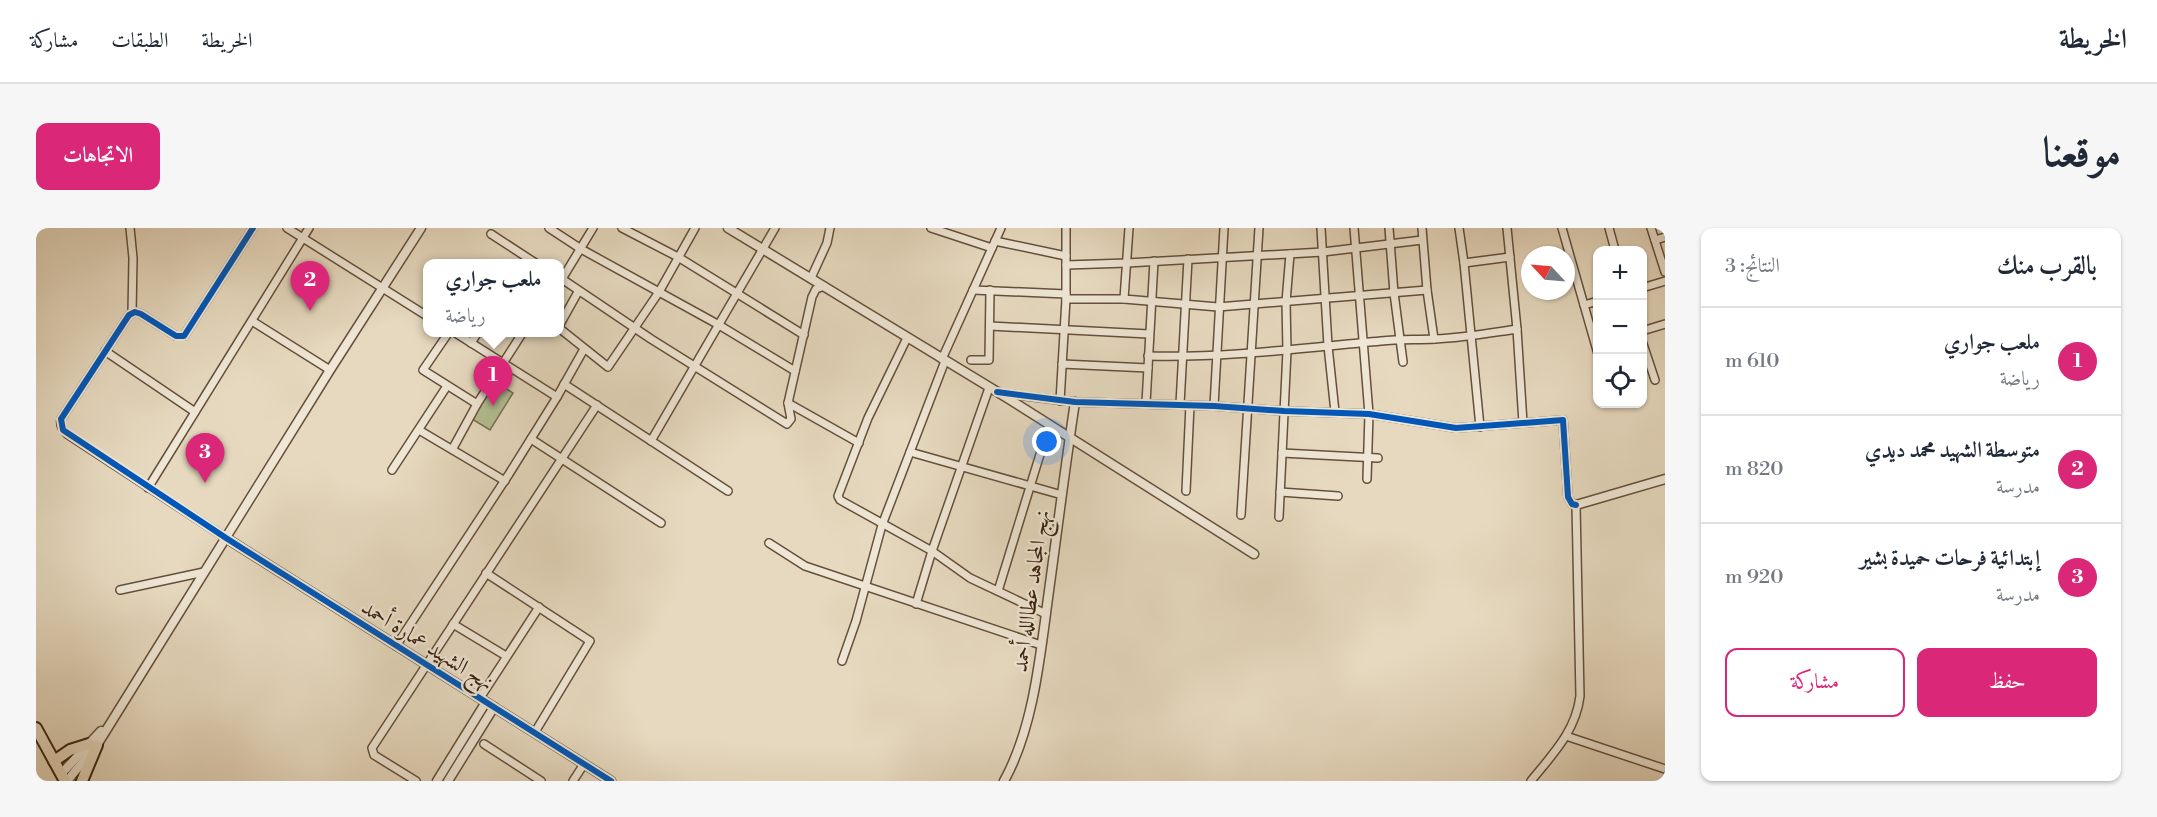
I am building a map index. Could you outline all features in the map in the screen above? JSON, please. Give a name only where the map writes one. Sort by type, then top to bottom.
[{"type":"main road","points":[[36,728],[64,779]]},
{"type":"main road","points":[[54,761],[70,750],[93,744]]},
{"type":"main road","points":[[82,781],[93,744]]},
{"type":"street","points":[[130,228],[133,258],[132,313],[61,419],[61,427],[67,434],[226,538]]},
{"type":"street","points":[[132,313],[141,314],[176,336],[184,336],[253,228]]},
{"type":"street","points":[[287,228],[423,313]]},
{"type":"street","points":[[148,488],[309,228]]},
{"type":"street","points":[[64,779],[110,722],[421,228]]},
{"type":"street","points":[[549,228],[581,249],[719,325],[795,371]]},
{"type":"street","points":[[564,274],[593,228]]},
{"type":"street","points":[[622,228],[678,257],[804,335]]},
{"type":"street","points":[[564,331],[608,368],[659,292],[695,228]]},
{"type":"street","points":[[728,228],[993,390],[1254,554]]},
{"type":"street","points":[[651,441],[775,228]]},
{"type":"street","points":[[811,278],[827,243],[830,228]]},
{"type":"street","points":[[931,228],[993,244],[1066,256]]},
{"type":"street","points":[[842,661],[866,587],[882,525],[944,360],[1001,228]]},
{"type":"street","points":[[1060,401],[1066,297],[1066,228]]},
{"type":"street","points":[[1124,299],[1129,228]]},
{"type":"street","points":[[1214,406],[1224,228]]},
{"type":"street","points":[[1241,515],[1259,228]]},
{"type":"street","points":[[1321,228],[1328,346],[1335,412]]},
{"type":"street","points":[[1354,228],[1369,414],[1367,479]]},
{"type":"street","points":[[1389,228],[1403,362]]},
{"type":"street","points":[[1422,228],[1434,339]]},
{"type":"street","points":[[1470,228],[1459,229],[1480,427]]},
{"type":"street","points":[[1507,228],[1523,423]]},
{"type":"street","points":[[1562,228],[1593,335]]},
{"type":"street","points":[[1609,228],[1614,246]]},
{"type":"street","points":[[1651,228],[1665,272]]},
{"type":"street","points":[[491,234],[530,259]]},
{"type":"street","points":[[1655,240],[1665,237]]},
{"type":"street","points":[[1066,265],[1323,252],[1422,240]]},
{"type":"street","points":[[1279,518],[1287,351],[1286,302],[1290,254]]},
{"type":"street","points":[[1464,263],[1510,257]]},
{"type":"street","points":[[1180,404],[1188,259]]},
{"type":"street","points":[[1146,403],[1154,261]]},
{"type":"street","points":[[564,280],[635,329],[787,424],[791,419],[788,403],[812,297],[816,289],[824,286]]},
{"type":"street","points":[[1647,286],[1665,281]]},
{"type":"street","points":[[973,290],[1218,307],[1427,290]]},
{"type":"street","points":[[971,360],[989,360],[990,290]]},
{"type":"street","points":[[564,318],[578,292]]},
{"type":"street","points":[[1584,305],[1593,302]]},
{"type":"street","points":[[252,321],[330,370]]},
{"type":"street","points":[[1647,329],[1665,324]]},
{"type":"street","points":[[990,326],[1149,334]]},
{"type":"street","points":[[1148,356],[1182,357],[1287,351],[1363,342],[1472,336],[1517,329]]},
{"type":"street","points":[[446,337],[423,370],[477,404]]},
{"type":"street","points":[[461,337],[557,397]]},
{"type":"street","points":[[471,343],[475,337]]},
{"type":"street","points":[[453,448],[477,404],[520,337]]},
{"type":"street","points":[[907,338],[868,418],[838,496],[844,503],[932,552],[970,578],[1046,614]]},
{"type":"street","points":[[396,646],[531,439],[584,349]]},
{"type":"street","points":[[105,351],[195,412]]},
{"type":"street","points":[[1646,354],[1655,380]]},
{"type":"street","points":[[1062,364],[1148,368]]},
{"type":"street","points":[[564,384],[728,491]]},
{"type":"street","points":[[393,470],[447,386]]},
{"type":"street","points":[[993,390],[1075,402],[1180,404],[1369,414],[1439,426],[1480,427],[1563,420],[1568,497],[1572,504],[1576,505],[1665,479]]},
{"type":"street","points":[[916,604],[961,466],[993,390]]},
{"type":"street","name":"نهج المجاهد عطاالله أحمد","points":[[1004,781],[1024,736],[1046,614],[1075,402]]},
{"type":"street","points":[[788,403],[859,444]]},
{"type":"street","points":[[416,781],[375,755],[372,750],[597,405]]},
{"type":"street","points":[[1186,491],[1190,405]]},
{"type":"street","points":[[998,591],[1049,425]]},
{"type":"street","points":[[419,430],[453,448],[504,481]]},
{"type":"street","points":[[531,439],[661,523]]},
{"type":"street","points":[[910,452],[1062,495]]},
{"type":"street","points":[[1282,453],[1378,458]]},
{"type":"street","points":[[1280,492],[1338,496]]},
{"type":"street","points":[[1531,781],[1566,736],[1577,714],[1580,696],[1576,505]]},
{"type":"street","name":"نهج الشهيد عمارة أحمد","points":[[226,538],[610,781]]},
{"type":"street","points":[[769,543],[805,566],[1041,645]]},
{"type":"street","points":[[120,590],[204,572]]},
{"type":"street","points":[[486,573],[587,638],[590,644],[535,732]]},
{"type":"street","points":[[448,781],[506,656],[539,607]]},
{"type":"street","points":[[453,624],[506,656]]},
{"type":"street","points":[[437,781],[486,702]]},
{"type":"street","points":[[1566,736],[1665,769]]},
{"type":"street","points":[[484,744],[541,781]]},
{"type":"street","points":[[573,781],[584,764]]},
{"type":"green space","points":[[495,382],[513,393],[490,430],[472,419]]},
{"type":"cycle path","points":[[253,228],[184,336],[176,336],[141,314],[135,312],[129,315],[61,419],[63,430],[226,538],[611,781]]},
{"type":"cycle path","points":[[997,392],[1075,402],[1369,414],[1456,428],[1563,420],[1568,497],[1572,504],[1576,505]]},
{"type":"place","name":"متوسطة الشهيد محمد ديدي","points":[[310,311]]},
{"type":"place","name":"ملعب جواري","points":[[493,406]]},
{"type":"place","name":"إبتدائية فرحات حميدة بشير","points":[[205,483]]}]
